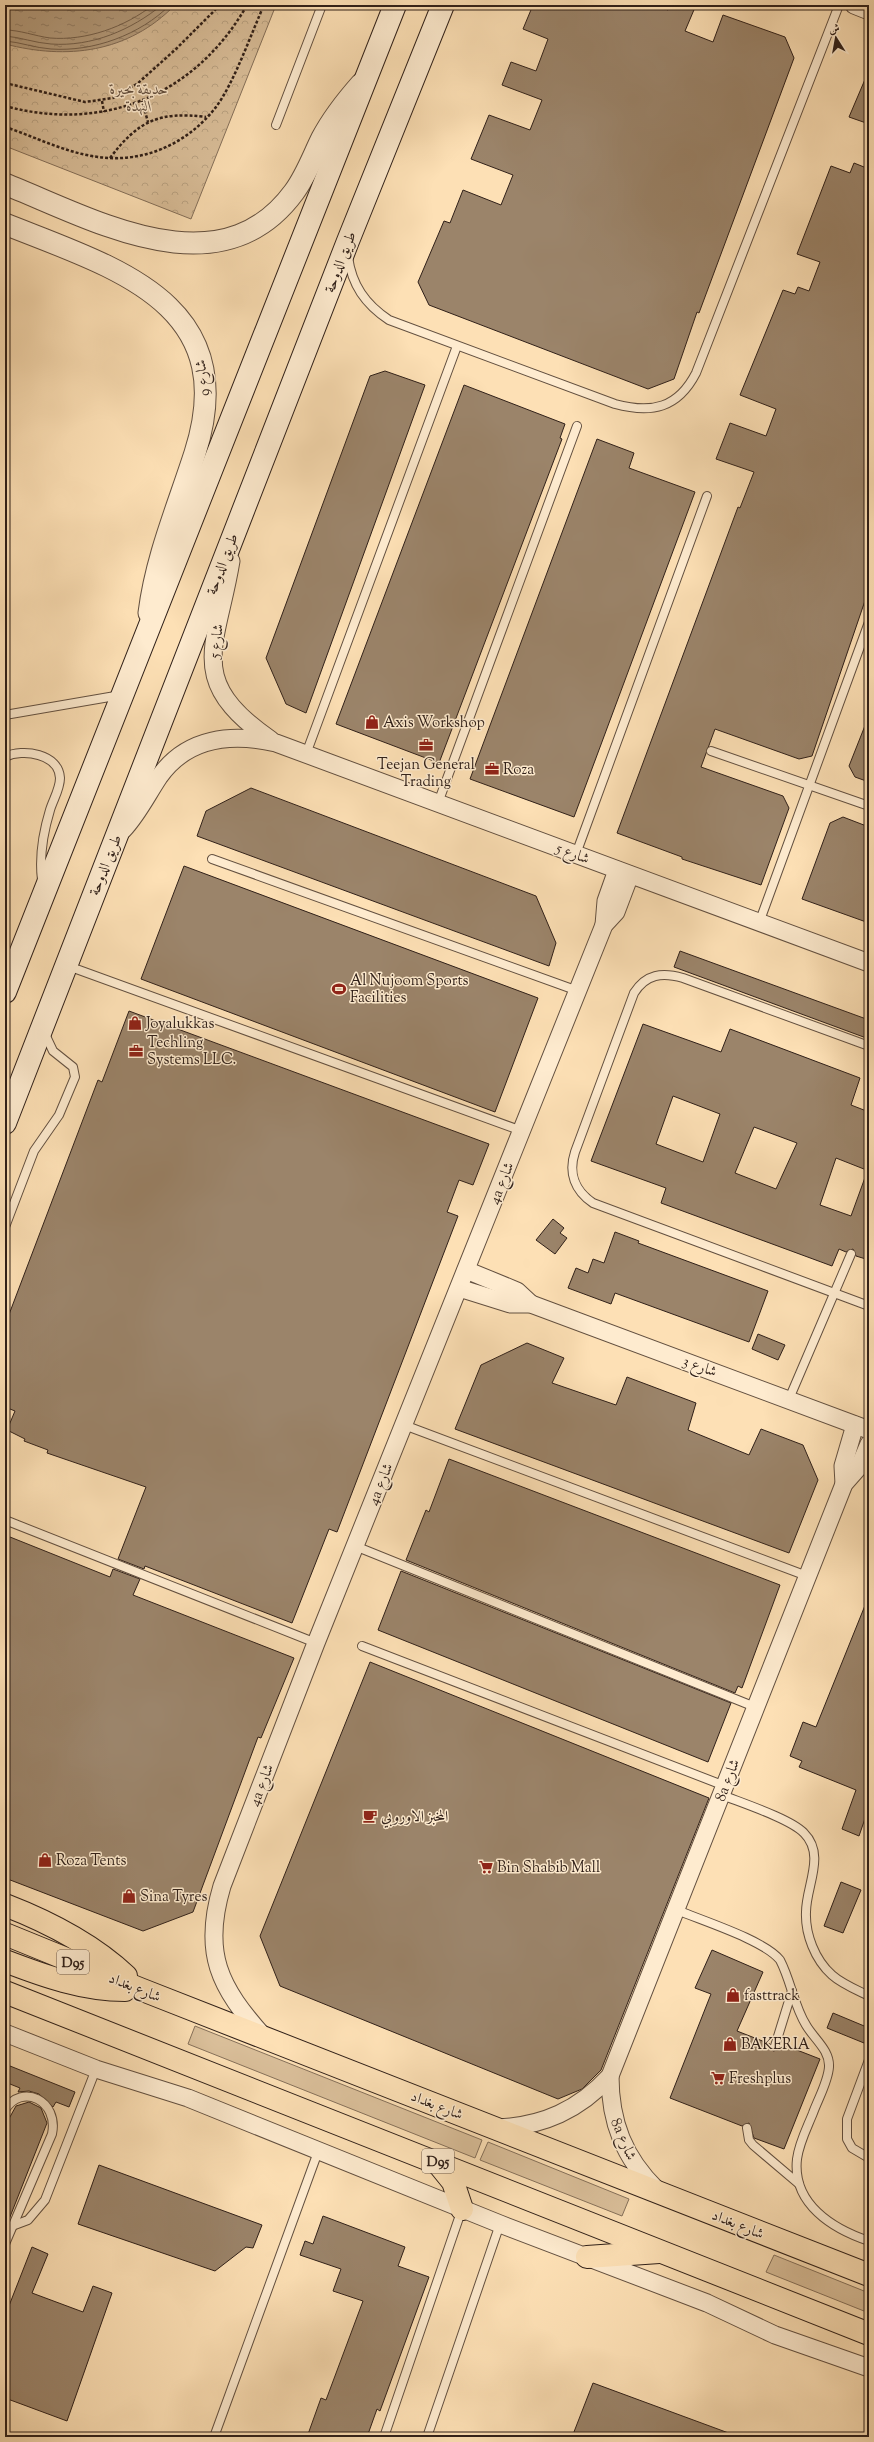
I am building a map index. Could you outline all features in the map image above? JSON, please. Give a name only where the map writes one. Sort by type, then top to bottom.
[{"type":"main road","points":[[5,992],[395,5]]},
{"type":"main road","name":"طريق الدوحة","points":[[5,1123],[65,965],[348,241],[440,14]]},
{"type":"main road","points":[[5,1905],[66,1934],[93,1950],[140,1990]]},
{"type":"main road","name":"شارع بغداد","points":[[5,1934],[140,1990],[864,2271]]},
{"type":"main road","points":[[5,1961],[48,1977],[85,1986],[140,1990]]},
{"type":"main road","name":"D95","points":[[5,1992],[869,2334]]},
{"type":"main road","points":[[435,2161],[454,2182],[462,2209]]},
{"type":"main road","points":[[587,2257],[665,2252]]},
{"type":"street","points":[[440,14],[453,5]]},
{"type":"street","points":[[854,5],[869,11]]},
{"type":"street","points":[[5,184],[118,228],[160,242],[192,245],[224,240],[256,226],[283,205],[303,178],[336,116],[368,76]]},
{"type":"street","name":"شارع 9","points":[[5,224],[103,264],[143,286],[176,313],[197,346],[205,383],[204,418],[195,453],[162,552],[155,580],[147,635]]},
{"type":"street","name":"شارع 5","points":[[232,538],[227,585],[214,639],[213,666],[221,691],[228,702],[247,721],[276,743]]},
{"type":"street","name":"شارع 5","points":[[115,839],[140,809],[168,765],[187,750],[222,738],[257,739],[276,743],[576,854],[759,924],[869,963]]},
{"type":"street","name":"4a شارع","points":[[266,2039],[241,2011],[226,1989],[216,1963],[213,1937],[215,1910],[222,1886],[316,1643],[604,925],[606,901],[624,872]]},
{"type":"street","name":"شارع 3","points":[[466,1270],[508,1286],[524,1296],[531,1304]]},
{"type":"street","name":"شارع 3","points":[[459,1288],[510,1304],[531,1304],[789,1399],[862,1428]]},
{"type":"street","name":"8a شارع","points":[[844,1484],[843,1466],[862,1428]]},
{"type":"street","name":"8a شارع","points":[[498,2128],[534,2124],[567,2112],[597,2090],[610,2076],[677,1910],[755,1707],[844,1484],[859,1467],[869,1444]]},
{"type":"street","points":[[5,2033],[96,2069],[188,2098],[462,2209],[707,2304],[774,2335],[869,2368]]},
{"type":"street","name":"8a شارع","points":[[610,2076],[612,2114],[618,2131],[634,2165],[660,2192]]},
{"type":"lane","points":[[276,126],[322,5]]},
{"type":"lane","points":[[348,241],[350,270],[354,283],[369,305],[389,320],[630,408],[657,407],[681,395],[696,373],[839,5]]},
{"type":"lane","points":[[306,754],[457,346]]},
{"type":"lane","points":[[438,803],[577,426]]},
{"type":"lane","points":[[576,854],[707,496]]},
{"type":"lane","points":[[759,924],[869,622]]},
{"type":"lane","points":[[5,715],[123,694]]},
{"type":"lane","points":[[711,751],[869,806]]},
{"type":"lane","points":[[5,757],[20,753],[40,756],[53,763],[60,776],[60,783],[46,824],[42,842],[41,860],[43,897]]},
{"type":"lane","points":[[212,859],[578,991]]},
{"type":"lane","points":[[65,965],[522,1131]]},
{"type":"lane","points":[[869,1046],[683,978],[663,974],[654,975],[646,979],[634,993],[573,1160],[575,1184],[586,1198],[593,1203],[869,1306]]},
{"type":"lane","points":[[5,1227],[34,1152],[59,1115],[75,1077],[73,1067],[54,1051],[48,1043],[42,1025]]},
{"type":"lane","points":[[789,1399],[851,1254]]},
{"type":"lane","points":[[404,1425],[807,1576]]},
{"type":"lane","points":[[5,1520],[316,1643]]},
{"type":"lane","points":[[355,1546],[755,1707]]},
{"type":"lane","points":[[362,1646],[723,1791],[796,1827],[810,1840],[815,1859],[806,1912],[807,1929],[812,1946],[832,1975],[869,1996]]},
{"type":"lane","points":[[677,1910],[768,1949],[780,1960],[805,2025],[824,2049],[829,2066],[801,2143],[797,2159],[799,2184],[807,2200],[828,2222],[846,2233],[869,2241]]},
{"type":"lane","points":[[775,2046],[792,1991]]},
{"type":"lane","points":[[869,2060],[847,2119],[845,2129],[852,2148],[869,2158]]},
{"type":"lane","points":[[12,2226],[28,2220],[45,2200],[96,2069]]},
{"type":"lane","points":[[5,2110],[14,2100],[24,2097],[35,2098],[48,2108],[54,2123],[52,2134],[5,2244]]},
{"type":"lane","points":[[747,2128],[749,2140],[753,2145],[799,2184]]},
{"type":"lane","points":[[214,2437],[319,2150]]},
{"type":"lane","points":[[384,2437],[462,2209]]},
{"type":"lane","points":[[427,2437],[500,2224]]},
{"type":"path","points":[[5,83],[84,102],[102,101],[123,94],[137,84],[197,31],[220,5]]},
{"type":"path","points":[[5,106],[59,115],[104,112],[142,101],[171,86],[203,63],[231,31],[247,5]]},
{"type":"path","points":[[5,127],[76,152],[110,158],[137,156],[163,149],[186,136],[206,118],[222,96],[264,5]]},
{"type":"path","points":[[102,101],[104,112]]},
{"type":"path","points":[[142,101],[148,122]]},
{"type":"path","points":[[110,158],[129,135],[148,122],[173,115],[206,118]]},
{"type":"green space","name":"حديقة بحيرة النهدة","points":[[5,5],[276,5],[191,219],[5,146]]},
{"type":"green space","points":[[195,2026],[482,2140],[475,2158],[188,2044]]},
{"type":"green space","points":[[488,2142],[629,2199],[622,2216],[480,2160]]},
{"type":"green space","points":[[774,2255],[869,2293],[869,2313],[766,2272]]},
{"type":"water","points":[[5,5],[175,5],[157,21],[137,34],[117,43],[74,51],[51,51],[28,49],[5,44]]},
{"type":"building","points":[[533,5],[654,5],[668,10],[671,5],[696,5],[685,31],[713,42],[723,15],[785,37],[794,58],[699,313],[697,312],[674,379],[648,389],[429,305],[418,282],[444,221],[450,223],[463,190],[501,205],[513,175],[471,159],[489,115],[530,130],[542,100],[502,85],[511,62],[536,71],[548,39],[523,29]]},
{"type":"building","points":[[869,70],[869,124],[849,117]]},
{"type":"building","points":[[854,163],[869,169],[869,589],[812,756],[799,759],[715,729],[701,767],[783,796],[789,808],[761,885],[682,859],[682,857],[617,833],[738,507],[740,508],[754,472],[716,459],[730,423],[766,436],[776,409],[740,395],[783,290],[795,294],[798,287],[809,291],[820,262],[797,254],[831,166],[850,173]]},
{"type":"building","points":[[385,371],[425,385],[306,713],[286,704],[266,658],[370,376]]},
{"type":"building","points":[[464,385],[565,424],[560,438],[562,439],[439,763],[336,724]]},
{"type":"building","points":[[597,439],[634,453],[629,468],[695,492],[574,817],[470,779]]},
{"type":"building","points":[[868,718],[869,782],[855,777],[849,766]]},
{"type":"building","points":[[251,788],[536,896],[556,943],[549,966],[197,836],[206,811]]},
{"type":"building","points":[[843,817],[869,827],[869,923],[802,899],[830,823]]},
{"type":"building","name":"Al Nujoom Sports Facilities","points":[[184,866],[538,998],[495,1112],[141,979]]},
{"type":"building","points":[[680,951],[869,1020],[869,1039],[674,967]]},
{"type":"building","points":[[129,1011],[489,1144],[473,1185],[459,1180],[447,1212],[458,1216],[337,1532],[329,1529],[292,1623],[145,1566],[144,1569],[118,1559],[146,1487],[47,1453],[48,1450],[24,1441],[25,1439],[7,1430],[15,1411],[5,1407],[5,1325],[98,1080],[102,1082]]},
{"type":"building","points":[[643,1024],[721,1052],[730,1029],[860,1078],[851,1105],[869,1112],[869,1171],[836,1158],[820,1205],[851,1216],[867,1172],[869,1172],[869,1260],[856,1256],[853,1249],[846,1252],[839,1249],[832,1266],[661,1203],[666,1188],[591,1161]],"holes":[[[673,1096],[720,1114],[703,1162],[656,1144]],[[754,1127],[797,1143],[776,1189],[735,1173]]]},
{"type":"building","points":[[553,1219],[564,1228],[560,1233],[567,1238],[555,1254],[536,1240]]},
{"type":"building","points":[[615,1232],[639,1241],[638,1243],[768,1291],[749,1342],[615,1293],[611,1304],[568,1288],[576,1268],[588,1273],[593,1259],[604,1263]]},
{"type":"building","points":[[758,1334],[785,1345],[778,1360],[752,1349]]},
{"type":"building","points":[[527,1343],[564,1358],[552,1383],[616,1405],[627,1377],[696,1403],[688,1430],[749,1455],[761,1429],[803,1445],[818,1480],[789,1553],[455,1429],[481,1365]]},
{"type":"building","points":[[449,1459],[780,1585],[742,1688],[738,1686],[735,1693],[406,1560],[426,1510],[429,1512]]},
{"type":"building","points":[[5,1535],[110,1577],[113,1569],[140,1579],[133,1595],[294,1658],[261,1738],[258,1737],[193,1912],[143,1931],[5,1878]]},
{"type":"building","points":[[401,1571],[731,1703],[708,1762],[378,1630]]},
{"type":"building","points":[[868,1598],[869,1807],[859,1836],[842,1829],[856,1790],[799,1767],[802,1761],[790,1756],[803,1722],[816,1727]]},
{"type":"building","name":"Bin Shabib Mall","points":[[370,1662],[709,1798],[601,2070],[582,2089],[558,2099],[280,1986],[260,1936]]},
{"type":"building","points":[[841,1882],[861,1890],[843,1933],[824,1926]]},
{"type":"building","points":[[712,1950],[763,1972],[737,2031],[770,2044],[773,2051],[783,2049],[784,2045],[820,2059],[784,2149],[754,2138],[749,2123],[742,2126],[670,2098],[711,1994],[695,1988]]},
{"type":"building","points":[[833,2013],[869,2028],[864,2043],[827,2028]]},
{"type":"building","points":[[10,2066],[75,2092],[69,2107],[56,2102],[53,2107],[39,2094],[29,2091],[18,2092],[20,2088],[5,2082]]},
{"type":"building","points":[[29,2102],[41,2108],[47,2123],[6,2227],[5,2126],[16,2106]]},
{"type":"building","points":[[99,2165],[262,2225],[253,2248],[246,2247],[215,2271],[78,2224]]},
{"type":"building","points":[[323,2216],[405,2247],[398,2266],[429,2277],[380,2411],[377,2409],[367,2437],[307,2437],[321,2398],[326,2400],[363,2301],[333,2291],[341,2269],[300,2255],[305,2241],[313,2244]]},
{"type":"building","points":[[32,2247],[48,2254],[32,2293],[83,2312],[93,2286],[112,2293],[67,2421],[5,2398],[5,2316]]},
{"type":"building","points":[[593,2383],[734,2435],[733,2437],[572,2437]]},
{"type":"place","name":"Axis Workshop","points":[[372,722]]},
{"type":"place","name":"Teejan General Trading","points":[[426,745]]},
{"type":"place","name":"Roza","points":[[492,769]]},
{"type":"place","name":"Al Nujoom Sports Facilities","points":[[339,989]]},
{"type":"place","name":"Joyalukkas","points":[[135,1023]]},
{"type":"place","name":"Techling Systems LLC.","points":[[136,1051]]},
{"type":"place","name":"المخبز الاوروبي","points":[[370,1816]]},
{"type":"place","name":"Roza Tents","points":[[45,1860]]},
{"type":"place","name":"Bin Shabib Mall","points":[[486,1867]]},
{"type":"place","name":"Sina Tyres","points":[[129,1896]]},
{"type":"place","name":"fasttrack","points":[[733,1995]]},
{"type":"place","name":"BAKERIA","points":[[730,2044]]},
{"type":"place","name":"Freshplus","points":[[718,2078]]}]
